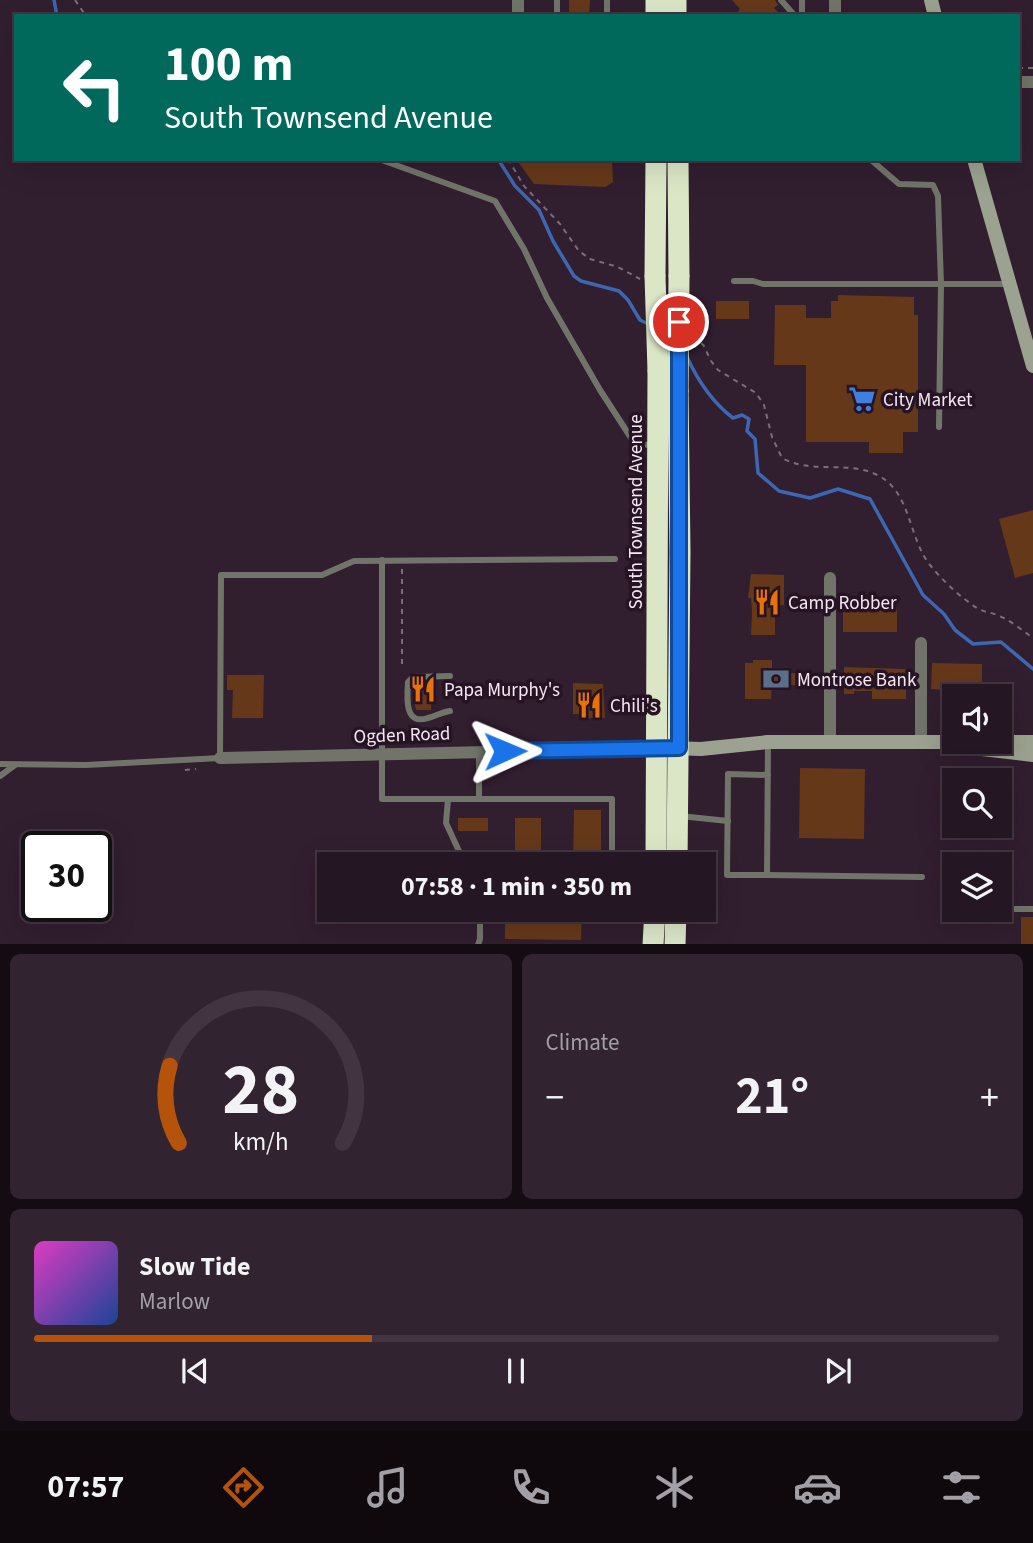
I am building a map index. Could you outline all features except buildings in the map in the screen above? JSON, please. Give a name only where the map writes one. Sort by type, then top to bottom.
[{"type":"highway","name":"South Townsend Avenue","points":[[656,161],[648,278],[658,371],[668,748],[678,816],[677,852]]},
{"type":"highway","name":"South Townsend Avenue","points":[[657,852],[668,748],[678,391],[678,161]]},
{"type":"highway","points":[[653,944],[654,922]]},
{"type":"highway","points":[[675,944],[676,922]]},
{"type":"street","points":[[975,161],[1033,366]]},
{"type":"street","points":[[830,578],[830,743]]},
{"type":"street","points":[[921,643],[921,743]]},
{"type":"street","name":"Ogden Road","points":[[220,758],[701,748],[768,742],[1033,742]]},
{"type":"street","name":"Ogden Road","points":[[921,743],[1033,755]]},
{"type":"lane","points":[[781,0],[793,14]]},
{"type":"lane","points":[[385,161],[495,201],[524,249],[547,298],[593,378],[635,444],[658,445]]},
{"type":"lane","points":[[872,161],[899,184],[933,185],[938,196],[941,284],[939,427]]},
{"type":"lane","points":[[734,281],[753,281],[763,285],[1009,284]]},
{"type":"lane","points":[[0,764],[86,765],[220,758],[221,575],[322,575],[354,561],[614,559]]},
{"type":"lane","points":[[383,560],[382,799],[612,799],[612,852]]},
{"type":"lane","points":[[450,676],[413,677],[408,682],[407,693],[408,710],[417,720],[425,720],[450,711]]},
{"type":"lane","points":[[767,875],[768,742]]},
{"type":"lane","points":[[479,751],[479,799]]},
{"type":"lane","points":[[0,776],[17,764]]},
{"type":"lane","points":[[768,775],[728,774],[727,875],[922,877]]},
{"type":"lane","points":[[448,799],[446,823],[459,852]]},
{"type":"lane","points":[[678,816],[728,821]]},
{"type":"lane","points":[[1012,909],[1033,909]]},
{"type":"lane","points":[[478,944],[480,922]]},
{"type":"path","points":[[509,161],[524,186],[560,224],[579,251],[590,259],[648,278]]},
{"type":"path","points":[[695,337],[704,346],[718,370],[756,393],[764,405],[772,437],[782,458],[802,466],[853,468],[880,476],[894,488],[903,504],[928,563],[979,609],[999,616],[1033,638]]},
{"type":"path","points":[[402,560],[402,664]]},
{"type":"waterway","points":[[54,0],[57,14]]},
{"type":"waterway","points":[[499,161],[515,186],[539,210],[553,241],[574,276],[581,281],[619,291],[640,320],[650,325]]},
{"type":"waterway","points":[[687,357],[701,383],[718,405],[733,418],[742,415],[749,419],[747,431],[755,439],[758,473],[779,491],[810,498],[838,489],[870,499],[923,595],[944,614],[955,630],[973,644],[1001,642],[1033,669]]},
{"type":"place","name":"City Market","points":[[862,399]]},
{"type":"place","name":"Camp Robber","points":[[767,602]]},
{"type":"place","name":"Montrose Bank","points":[[776,679]]},
{"type":"place","name":"Papa Murphy's","points":[[423,689]]},
{"type":"place","name":"Chili's","points":[[589,705]]},
{"type":"route","points":[[505,751],[679,748],[679,322]]}]
